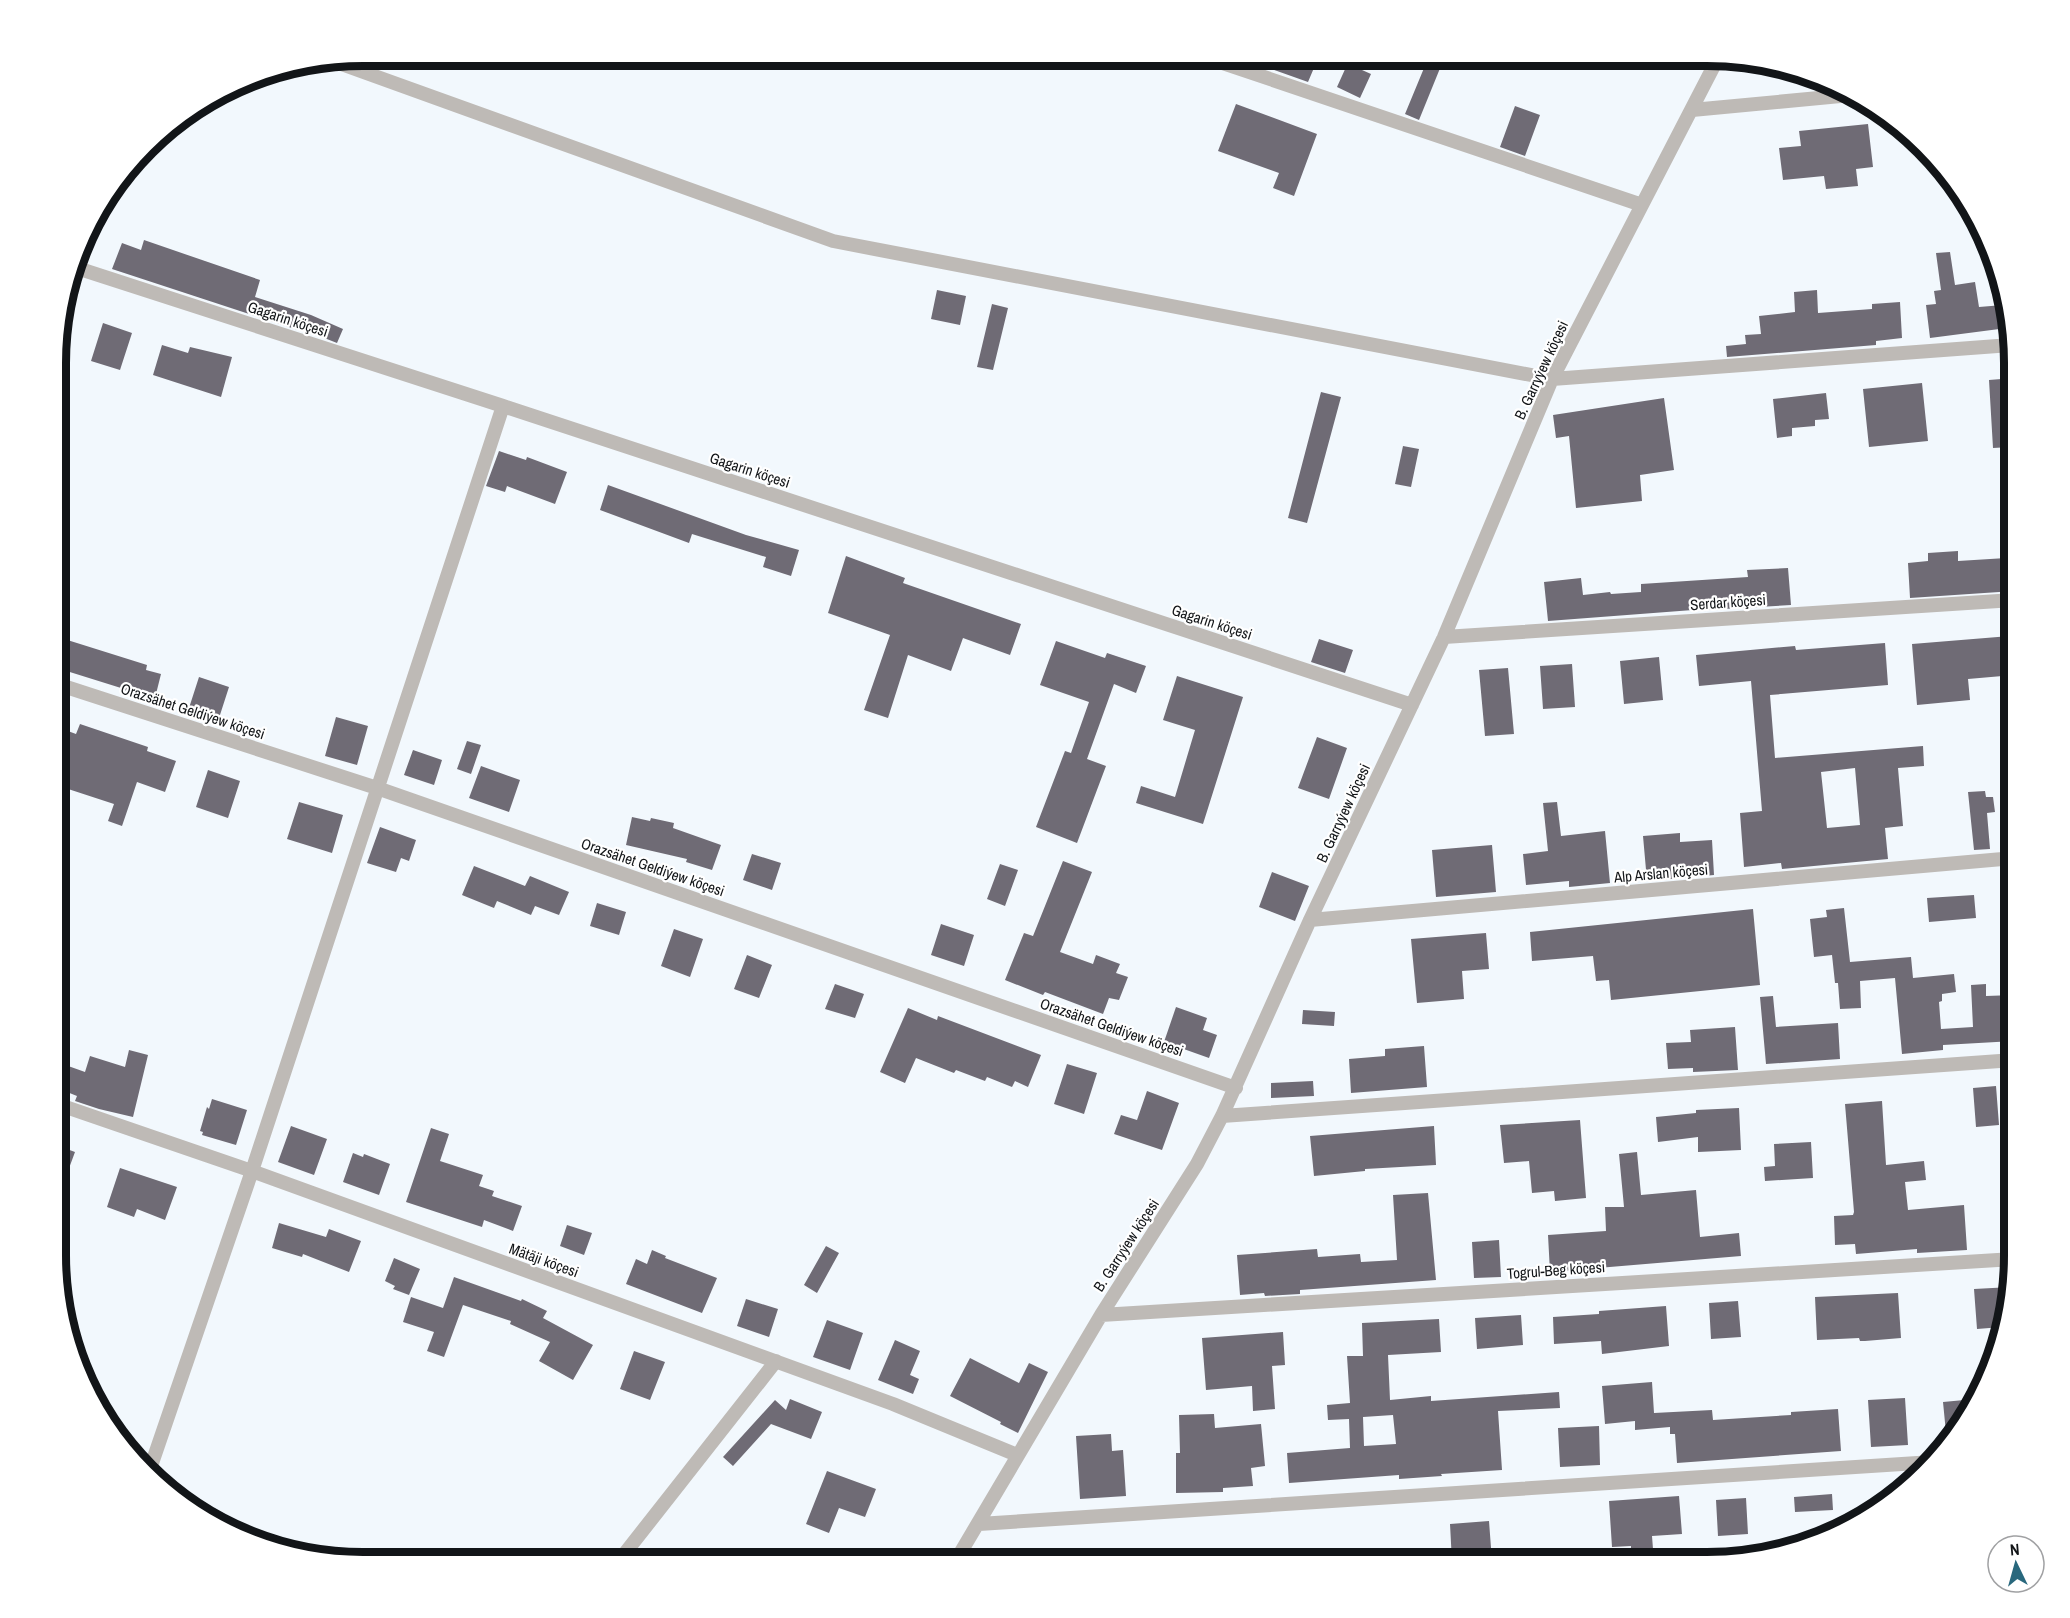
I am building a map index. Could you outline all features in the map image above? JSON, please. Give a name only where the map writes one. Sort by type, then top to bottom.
[{"type":"street","points":[[1232,66],[1642,205]]},
{"type":"street","name":"B. Garryýew köçesi","points":[[961,1552],[1101,1315],[1197,1164],[1222,1116],[1310,920],[1444,637],[1552,379],[1714,66]]},
{"type":"street","points":[[349,67],[834,241],[1552,379],[2003,346]]},
{"type":"street","points":[[1692,110],[1837,96]]},
{"type":"street","name":"Gagarin köçesi","points":[[82,269],[1412,705]]},
{"type":"street","points":[[153,1465],[252,1171],[503,406]]},
{"type":"street","name":"Serdar köçesi","points":[[1444,637],[2004,601]]},
{"type":"street","name":"Orazsähet Geldiýew köçesi","points":[[66,687],[378,788],[1236,1088]]},
{"type":"street","name":"Alp Arslan köçesi","points":[[1310,920],[2004,859]]},
{"type":"street","points":[[1222,1116],[2004,1061]]},
{"type":"street","name":"Mätäji köçesi","points":[[66,1107],[252,1171],[776,1361],[893,1404],[1017,1455]]},
{"type":"street","name":"Togrul-Beg köçesi","points":[[1101,1315],[2004,1260]]},
{"type":"street","points":[[626,1552],[776,1361]]},
{"type":"street","points":[[979,1524],[1919,1463]]},
{"type":"building","points":[[1263,66],[1315,66],[1308,82]]},
{"type":"building","points":[[1346,66],[1364,66],[1362,70],[1371,74],[1360,98],[1337,87]]},
{"type":"building","points":[[1425,66],[1441,66],[1419,120],[1405,114]]},
{"type":"building","points":[[1236,104],[1317,134],[1294,196],[1273,188],[1279,173],[1218,151]]},
{"type":"building","points":[[1515,106],[1540,115],[1525,156],[1500,147]]},
{"type":"building","points":[[1868,124],[1873,167],[1856,169],[1858,186],[1826,189],[1824,176],[1783,180],[1779,148],[1801,146],[1799,131]]},
{"type":"building","points":[[144,240],[260,280],[255,297],[311,315],[343,329],[337,343],[299,328],[298,330],[112,269],[122,243],[141,250]]},
{"type":"building","points":[[1950,252],[1955,285],[1975,282],[1979,307],[1998,305],[2001,329],[1930,338],[1926,305],[1936,304],[1934,291],[1941,290],[1936,253]]},
{"type":"building","points":[[937,290],[966,296],[960,325],[931,319]]},
{"type":"building","points":[[1817,290],[1818,313],[1872,309],[1872,304],[1900,302],[1902,338],[1876,341],[1876,345],[1727,357],[1726,346],[1746,344],[1745,335],[1761,334],[1759,316],[1795,312],[1794,292]]},
{"type":"building","points":[[992,304],[1008,308],[993,370],[977,367]]},
{"type":"building","points":[[103,323],[132,333],[120,370],[91,361]]},
{"type":"building","points":[[162,345],[188,353],[190,347],[232,357],[221,397],[153,375]]},
{"type":"building","points":[[2004,379],[2004,447],[1993,448],[1989,380]]},
{"type":"building","points":[[1922,383],[1928,441],[1869,447],[1863,389]]},
{"type":"building","points":[[1321,392],[1341,397],[1307,523],[1288,518]]},
{"type":"building","points":[[1826,393],[1829,419],[1815,420],[1815,426],[1792,428],[1792,436],[1777,438],[1773,399]]},
{"type":"building","points":[[1664,398],[1674,470],[1640,475],[1642,501],[1576,508],[1569,436],[1556,438],[1553,415]]},
{"type":"building","points":[[1403,446],[1419,449],[1411,487],[1395,484]]},
{"type":"building","points":[[499,451],[526,460],[527,457],[567,472],[555,504],[507,486],[505,492],[486,486]]},
{"type":"building","points":[[608,485],[746,535],[799,550],[791,576],[763,567],[766,557],[692,534],[689,543],[600,510]]},
{"type":"building","points":[[1958,551],[1958,561],[2004,558],[2004,592],[1910,598],[1908,563],[1928,561],[1928,553]]},
{"type":"building","points":[[846,556],[905,578],[903,583],[1021,624],[1010,655],[963,638],[951,671],[908,655],[888,718],[864,710],[890,635],[828,613]]},
{"type":"building","points":[[1788,568],[1791,605],[1548,621],[1544,582],[1581,578],[1583,595],[1610,592],[1611,594],[1641,592],[1641,584],[1748,577],[1747,570]]},
{"type":"building","points":[[2004,636],[2004,676],[1968,679],[1970,700],[1917,705],[1912,644]]},
{"type":"building","points":[[1319,639],[1353,650],[1345,673],[1311,662]]},
{"type":"building","points":[[66,640],[147,665],[146,670],[161,674],[155,698],[66,671]]},
{"type":"building","points":[[1056,641],[1105,658],[1107,653],[1146,666],[1136,693],[1114,684],[1087,759],[1106,766],[1077,843],[1036,827],[1065,751],[1071,753],[1089,702],[1040,685]]},
{"type":"building","points":[[1885,643],[1888,685],[1770,695],[1775,758],[1923,746],[1924,766],[1898,768],[1903,826],[1885,828],[1888,859],[1782,869],[1781,863],[1744,867],[1740,813],[1762,811],[1751,681],[1699,686],[1696,655],[1795,646],[1796,650]],"holes":[[[1855,768],[1860,825],[1827,828],[1821,772]]]},
{"type":"building","points":[[1659,657],[1663,700],[1624,704],[1620,661]]},
{"type":"building","points":[[1572,664],[1575,707],[1543,709],[1540,666]]},
{"type":"building","points":[[1508,668],[1514,734],[1485,736],[1479,670]]},
{"type":"building","points":[[1177,676],[1243,697],[1203,824],[1136,803],[1141,786],[1175,797],[1195,730],[1163,720]]},
{"type":"building","points":[[199,677],[229,687],[219,718],[189,708]]},
{"type":"building","points":[[336,717],[368,726],[357,765],[325,756]]},
{"type":"building","points":[[80,724],[148,747],[147,751],[176,761],[165,792],[137,782],[122,826],[108,821],[114,804],[66,788],[66,730],[76,734]]},
{"type":"building","points":[[1317,737],[1347,748],[1329,799],[1298,788]]},
{"type":"building","points":[[467,741],[481,745],[471,774],[457,769]]},
{"type":"building","points":[[413,750],[442,760],[434,785],[404,775]]},
{"type":"building","points":[[481,766],[520,780],[509,812],[469,798]]},
{"type":"building","points":[[208,770],[240,781],[228,818],[196,807]]},
{"type":"building","points":[[1985,791],[1986,797],[1993,797],[1995,812],[1987,813],[1990,849],[1974,850],[1968,792]]},
{"type":"building","points":[[299,802],[343,815],[332,853],[287,839]]},
{"type":"building","points":[[1557,802],[1561,836],[1605,831],[1610,883],[1569,887],[1569,881],[1526,885],[1523,854],[1548,851],[1543,803]]},
{"type":"building","points":[[632,817],[674,823],[673,828],[721,845],[712,870],[686,862],[687,859],[626,845]]},
{"type":"building","points":[[380,827],[416,840],[409,861],[401,858],[396,872],[367,863]]},
{"type":"building","points":[[1680,833],[1680,842],[1712,840],[1714,875],[1647,881],[1643,836]]},
{"type":"building","points":[[1492,845],[1496,892],[1436,897],[1432,850]]},
{"type":"building","points":[[752,854],[781,863],[772,890],[743,880]]},
{"type":"building","points":[[1063,861],[1092,872],[1060,952],[1093,964],[1096,955],[1120,964],[1116,973],[1128,977],[1119,1000],[1109,998],[1103,1014],[1005,980],[1024,933],[1033,936]]},
{"type":"building","points":[[1000,864],[1018,870],[1005,906],[987,899]]},
{"type":"building","points":[[474,866],[525,886],[530,876],[569,892],[559,915],[535,906],[531,915],[497,901],[494,908],[462,895]]},
{"type":"building","points":[[1272,872],[1309,886],[1295,921],[1259,907]]},
{"type":"building","points":[[1974,895],[1976,918],[1929,922],[1927,898]]},
{"type":"building","points":[[597,903],[626,912],[619,935],[590,926]]},
{"type":"building","points":[[1844,908],[1850,962],[1911,957],[1913,978],[1954,974],[1956,992],[1942,994],[1942,1001],[1939,1002],[1941,1029],[1973,1027],[1971,985],[1986,984],[1986,996],[2004,995],[2004,1042],[1943,1045],[1943,1050],[1902,1054],[1895,978],[1860,981],[1861,1008],[1840,1009],[1838,983],[1835,983],[1832,955],[1814,957],[1810,919],[1827,917],[1826,910]]},
{"type":"building","points":[[1753,909],[1760,985],[1611,1000],[1609,980],[1596,981],[1593,956],[1532,961],[1530,932]]},
{"type":"building","points":[[941,924],[974,935],[964,966],[931,955]]},
{"type":"building","points":[[674,929],[703,939],[690,977],[661,966]]},
{"type":"building","points":[[1486,933],[1489,969],[1462,971],[1464,999],[1417,1003],[1411,939]]},
{"type":"building","points":[[747,955],[772,965],[759,998],[734,989]]},
{"type":"building","points":[[835,984],[864,994],[855,1018],[825,1009]]},
{"type":"building","points":[[1773,996],[1776,1027],[1838,1023],[1840,1059],[1766,1064],[1760,997]]},
{"type":"building","points":[[1176,1007],[1207,1018],[1203,1030],[1217,1035],[1209,1058],[1164,1042]]},
{"type":"building","points":[[908,1008],[937,1020],[938,1016],[1041,1055],[1028,1087],[1015,1081],[1012,1087],[987,1077],[985,1081],[956,1070],[954,1073],[916,1058],[905,1083],[880,1072]]},
{"type":"building","points":[[1303,1010],[1335,1012],[1334,1026],[1302,1024]]},
{"type":"building","points":[[1735,1027],[1738,1070],[1693,1072],[1693,1068],[1668,1069],[1666,1043],[1691,1042],[1690,1030]]},
{"type":"building","points":[[1424,1046],[1427,1087],[1351,1093],[1349,1059],[1385,1056],[1385,1049]]},
{"type":"building","points":[[129,1050],[148,1055],[133,1117],[75,1101],[77,1096],[66,1092],[66,1065],[85,1072],[90,1056],[125,1067]]},
{"type":"building","points":[[1067,1064],[1097,1073],[1084,1114],[1054,1104]]},
{"type":"building","points":[[1313,1081],[1314,1096],[1271,1098],[1271,1083]]},
{"type":"building","points":[[1996,1086],[1999,1125],[1976,1127],[1973,1088]]},
{"type":"building","points":[[1147,1091],[1179,1103],[1162,1150],[1114,1134],[1121,1115],[1137,1120]]},
{"type":"building","points":[[212,1099],[247,1110],[236,1145],[202,1135],[203,1132],[200,1131],[207,1107],[209,1109]]},
{"type":"building","points":[[1882,1101],[1886,1165],[1924,1161],[1926,1180],[1905,1182],[1908,1210],[1964,1205],[1967,1250],[1917,1253],[1917,1249],[1856,1254],[1855,1244],[1835,1245],[1834,1216],[1853,1215],[1854,1212],[1845,1104]]},
{"type":"building","points":[[1739,1108],[1741,1150],[1698,1152],[1698,1137],[1658,1142],[1656,1117],[1696,1113],[1696,1110]]},
{"type":"building","points":[[1580,1120],[1586,1198],[1555,1201],[1554,1191],[1532,1193],[1529,1161],[1504,1163],[1500,1125]]},
{"type":"building","points":[[291,1126],[327,1139],[314,1175],[278,1162]]},
{"type":"building","points":[[1434,1126],[1436,1165],[1365,1169],[1365,1171],[1314,1176],[1310,1136]]},
{"type":"building","points":[[431,1128],[449,1134],[440,1161],[483,1175],[479,1186],[494,1191],[492,1196],[522,1206],[513,1231],[484,1220],[482,1227],[406,1202]]},
{"type":"building","points":[[1811,1142],[1813,1178],[1765,1181],[1764,1167],[1775,1166],[1774,1144]]},
{"type":"building","points":[[66,1149],[75,1152],[66,1176]]},
{"type":"building","points":[[1637,1152],[1641,1195],[1696,1190],[1700,1237],[1739,1233],[1741,1256],[1550,1272],[1548,1235],[1606,1231],[1605,1207],[1624,1207],[1619,1154]]},
{"type":"building","points":[[353,1153],[363,1157],[364,1154],[390,1164],[379,1195],[343,1182]]},
{"type":"building","points":[[120,1168],[177,1187],[165,1220],[137,1209],[134,1217],[107,1207]]},
{"type":"building","points":[[1428,1193],[1436,1280],[1300,1290],[1300,1294],[1240,1295],[1237,1255],[1317,1249],[1318,1257],[1360,1254],[1361,1262],[1397,1260],[1393,1195]]},
{"type":"building","points":[[279,1223],[326,1237],[329,1229],[361,1241],[349,1272],[303,1254],[302,1257],[272,1248]]},
{"type":"building","points":[[567,1225],[592,1233],[584,1255],[560,1246]]},
{"type":"building","points":[[1499,1240],[1501,1277],[1474,1278],[1472,1242]]},
{"type":"building","points":[[826,1246],[839,1253],[817,1293],[804,1285]]},
{"type":"building","points":[[652,1250],[666,1256],[665,1258],[717,1278],[702,1313],[626,1284],[636,1259],[647,1264]]},
{"type":"building","points":[[394,1258],[420,1269],[409,1295],[393,1289],[395,1286],[385,1281]]},
{"type":"building","points":[[454,1277],[521,1301],[522,1299],[547,1311],[543,1318],[593,1345],[573,1380],[539,1361],[550,1342],[510,1324],[511,1321],[463,1305],[444,1357],[427,1351],[434,1332],[403,1322],[411,1297],[443,1308]]},
{"type":"building","points":[[2002,1288],[1995,1328],[1977,1329],[1974,1289]]},
{"type":"building","points":[[1898,1293],[1901,1338],[1865,1341],[1860,1341],[1859,1338],[1817,1340],[1815,1297]]},
{"type":"building","points":[[746,1299],[778,1309],[769,1337],[737,1326]]},
{"type":"building","points":[[1738,1301],[1741,1337],[1711,1339],[1709,1303]]},
{"type":"building","points":[[1666,1306],[1669,1346],[1602,1354],[1601,1341],[1554,1344],[1553,1317]]},
{"type":"building","points":[[1521,1315],[1523,1345],[1477,1349],[1475,1318]]},
{"type":"building","points":[[1439,1319],[1441,1352],[1388,1355],[1390,1400],[1431,1396],[1431,1401],[1559,1392],[1560,1408],[1498,1411],[1502,1470],[1399,1479],[1399,1475],[1289,1483],[1287,1453],[1350,1448],[1349,1419],[1328,1420],[1327,1405],[1350,1403],[1347,1356],[1363,1356],[1362,1323]],"holes":[[[1393,1415],[1396,1444],[1364,1446],[1363,1417]]]},
{"type":"building","points":[[827,1320],[863,1333],[850,1370],[813,1357]]},
{"type":"building","points":[[1283,1332],[1285,1365],[1272,1366],[1275,1409],[1253,1411],[1252,1386],[1206,1390],[1202,1338]]},
{"type":"building","points":[[895,1340],[920,1351],[910,1375],[919,1379],[913,1394],[878,1380]]},
{"type":"building","points":[[634,1351],[665,1362],[650,1400],[620,1389]]},
{"type":"building","points":[[970,1358],[1019,1383],[1029,1363],[1048,1372],[1018,1433],[950,1396]]},
{"type":"building","points":[[1652,1382],[1654,1413],[1712,1410],[1713,1420],[1791,1415],[1791,1412],[1838,1409],[1841,1451],[1677,1463],[1675,1434],[1670,1434],[1670,1427],[1635,1430],[1635,1421],[1605,1424],[1602,1386]]},
{"type":"building","points":[[1905,1398],[1908,1445],[1871,1447],[1868,1400]]},
{"type":"building","points":[[790,1399],[822,1412],[811,1439],[771,1424],[733,1466],[723,1457],[775,1400],[786,1410]]},
{"type":"building","points":[[1966,1400],[1946,1432],[1943,1402]]},
{"type":"building","points":[[1214,1414],[1215,1428],[1261,1424],[1265,1466],[1251,1468],[1253,1486],[1223,1488],[1223,1492],[1176,1493],[1176,1453],[1180,1453],[1179,1415]]},
{"type":"building","points":[[1599,1426],[1600,1465],[1560,1467],[1558,1428]]},
{"type":"building","points":[[1111,1434],[1112,1451],[1123,1450],[1126,1496],[1080,1499],[1076,1436]]},
{"type":"building","points":[[827,1471],[876,1489],[865,1517],[839,1508],[829,1533],[806,1524]]},
{"type":"building","points":[[1832,1494],[1833,1510],[1795,1512],[1794,1497]]},
{"type":"building","points":[[1679,1496],[1682,1534],[1652,1536],[1653,1549],[1631,1551],[1631,1546],[1612,1547],[1609,1501]]},
{"type":"building","points":[[1746,1498],[1748,1534],[1718,1536],[1716,1500]]},
{"type":"building","points":[[1489,1521],[1491,1552],[1451,1552],[1450,1524]]}]
